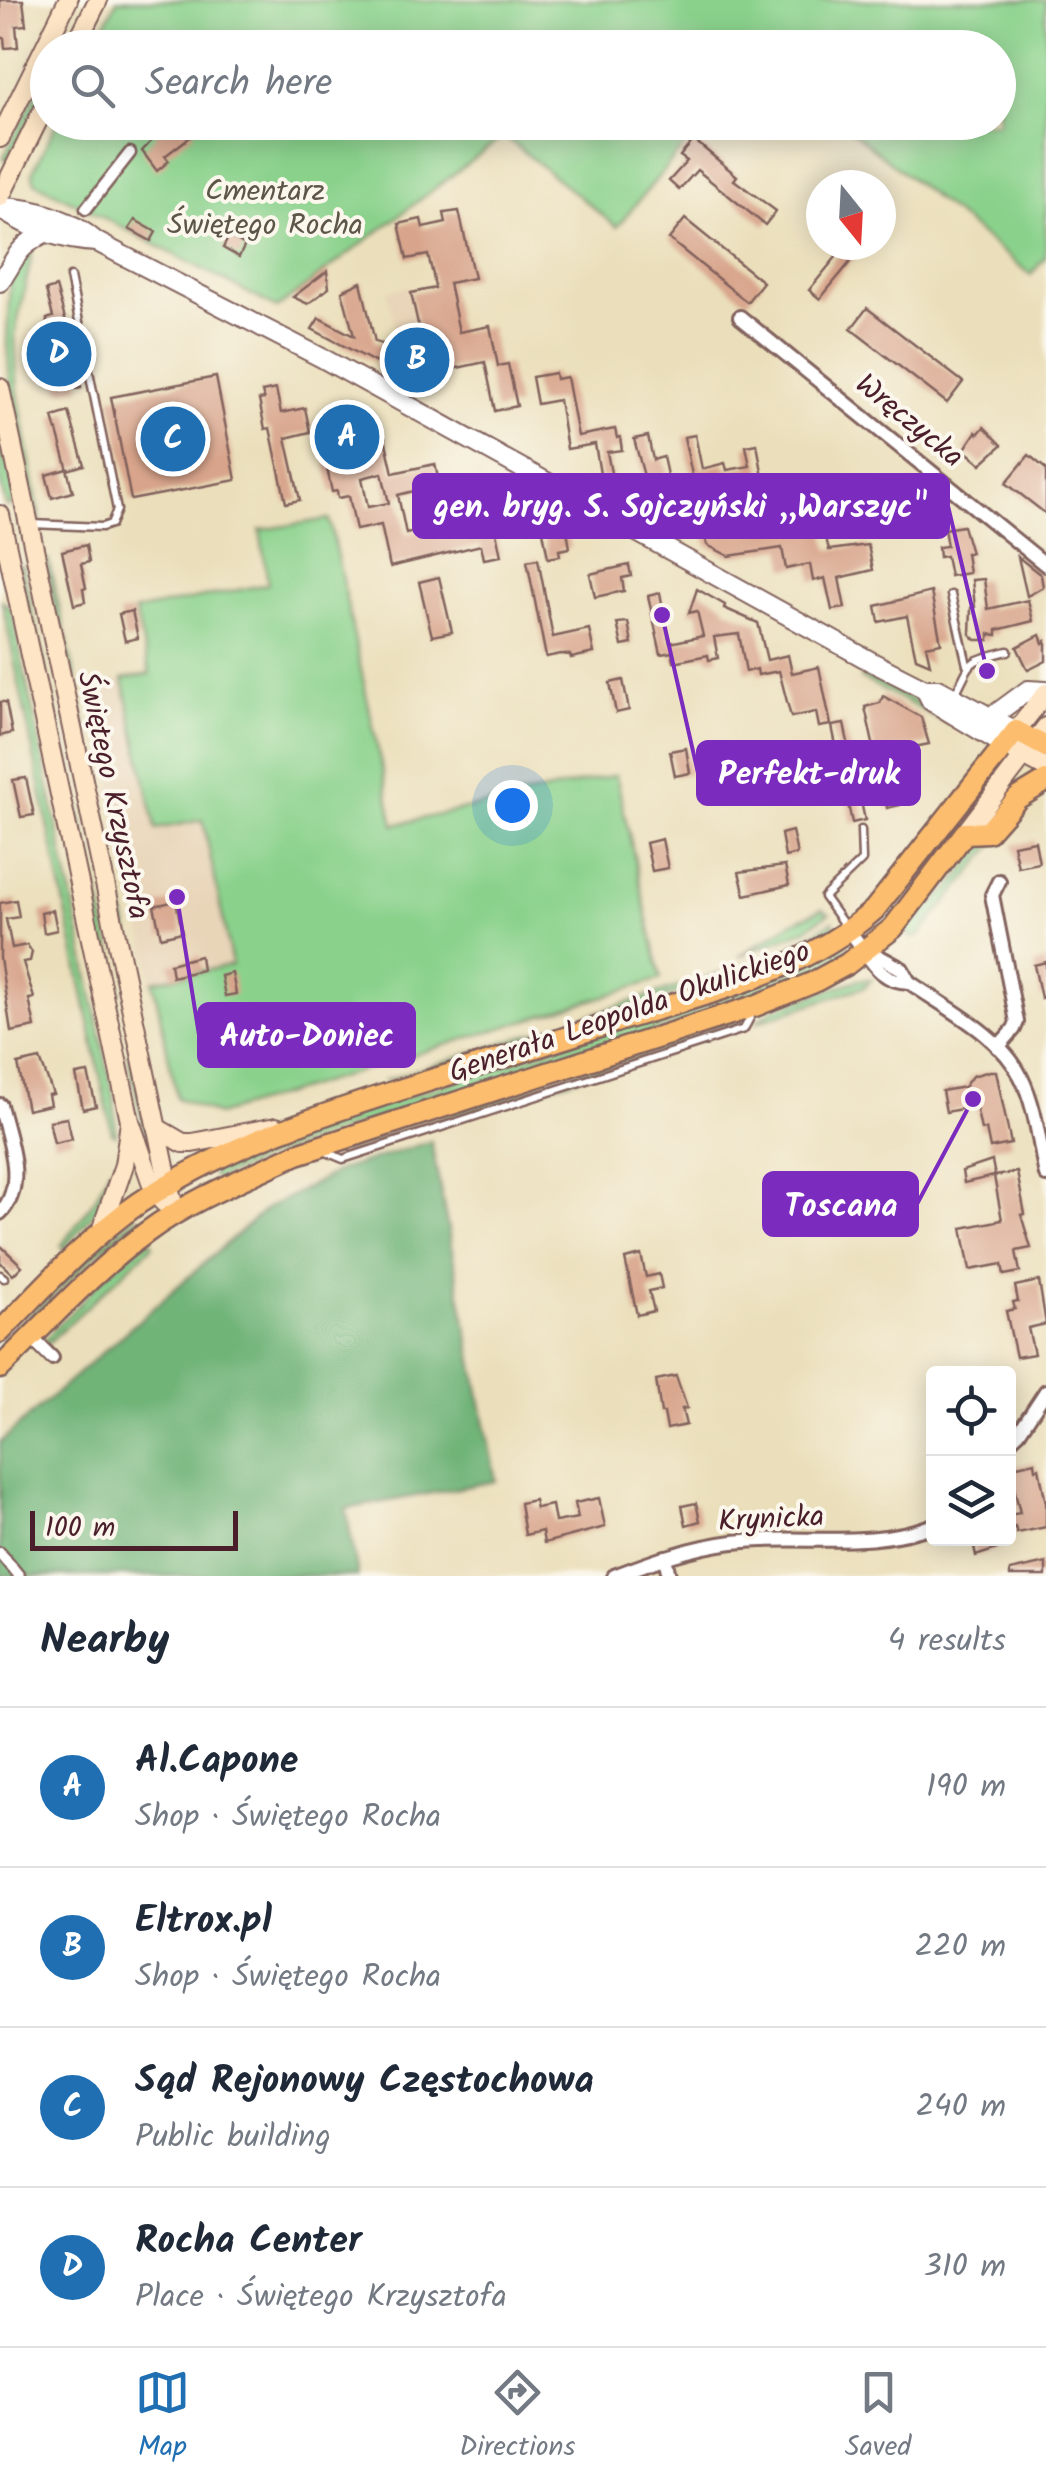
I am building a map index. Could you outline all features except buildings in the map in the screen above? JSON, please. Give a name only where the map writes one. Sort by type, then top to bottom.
[{"type":"main road","points":[[53,30],[68,0]]},
{"type":"main road","points":[[83,30],[98,0]]},
{"type":"main road","points":[[2,130],[30,75]]},
{"type":"main road","points":[[0,197],[30,136]]},
{"type":"main road","name":"Świętego Krzysztofa","points":[[0,388],[157,1128],[162,1189]]},
{"type":"main road","name":"Świętego Krzysztofa","points":[[0,518],[130,1121]]},
{"type":"main road","points":[[1046,692],[1028,741],[1046,768]]},
{"type":"main road","name":"Generała Leopolda Okulickiego","points":[[0,1368],[111,1261],[175,1214],[229,1185],[318,1148],[755,1006],[812,983],[867,950],[893,928],[1028,741]]},
{"type":"main road","name":"Generała Leopolda Okulickiego","points":[[0,1332],[100,1234],[162,1189],[212,1160],[293,1124],[739,982],[798,960],[849,931],[874,910],[1028,741]]},
{"type":"main road","points":[[965,833],[988,832],[1018,798],[1046,781]]},
{"type":"main road","points":[[130,1121],[175,1214]]},
{"type":"main road","points":[[100,1234],[124,1165],[130,1121]]},
{"type":"main road","points":[[157,1128],[192,1144],[293,1124]]},
{"type":"street","points":[[86,209],[130,153]]},
{"type":"street","points":[[0,208],[22,224],[76,241],[97,242]]},
{"type":"street","points":[[0,208],[40,211],[82,228],[97,242],[324,358],[925,690],[938,689],[1028,741]]},
{"type":"street","points":[[0,282],[25,243],[46,232]]},
{"type":"street","name":"Wręczycka","points":[[740,317],[1046,565]]},
{"type":"street","points":[[0,518],[29,524]]},
{"type":"street","points":[[925,690],[930,702],[1028,741]]},
{"type":"street","points":[[990,718],[1028,690],[1046,692]]},
{"type":"street","points":[[998,881],[992,895],[1017,1022],[998,1047]]},
{"type":"street","points":[[849,931],[867,950],[902,969],[909,982],[998,1047],[1021,1075],[1046,1176]]},
{"type":"street","points":[[0,1105],[16,1180],[8,1205],[0,1213]]},
{"type":"street","points":[[32,1338],[52,1358]]},
{"type":"street","points":[[1016,1435],[1046,1392]]},
{"type":"street","name":"Krynicka","points":[[614,1576],[665,1557],[734,1542],[893,1538],[926,1528]]},
{"type":"street","points":[[0,1553],[20,1576]]},
{"type":"street","points":[[665,1557],[669,1576]]},
{"type":"lane","points":[[29,524],[102,528],[111,524],[117,510],[70,277]]},
{"type":"lane","points":[[951,595],[967,666]]},
{"type":"lane","points":[[953,697],[967,666],[1008,651]]},
{"type":"lane","points":[[849,931],[824,897],[862,860],[861,830]]},
{"type":"shaded area","points":[[410,286],[428,368],[402,358],[387,291]]},
{"type":"shaded area","points":[[123,679],[156,829],[203,819],[232,966],[153,981],[91,685]]},
{"type":"green space","points":[[117,0],[1046,0],[1046,256],[1031,275],[862,140],[1016,140],[1016,30],[102,30]]},
{"type":"green space","points":[[30,105],[30,118],[9,161],[3,159]]},
{"type":"green space","name":"Cmentarz Świętego Rocha","points":[[48,140],[499,140],[277,308],[35,182],[32,173]]},
{"type":"green space","name":"Cmentarz Świętego Rocha","points":[[509,140],[689,140],[617,227]]},
{"type":"green space","points":[[24,251],[32,254],[15,334],[18,394],[40,520],[36,517],[11,394],[7,343],[10,279]]},
{"type":"green space","points":[[0,440],[15,495],[11,506],[6,506],[0,481]]},
{"type":"green space","points":[[329,519],[394,825],[616,775],[661,979],[217,1115],[177,1098],[153,981],[232,965],[203,820],[156,829],[123,679],[150,674],[135,611],[268,584],[260,530]]},
{"type":"green space","points":[[48,559],[76,680],[70,681],[45,560]]},
{"type":"green space","points":[[18,565],[22,565],[108,938],[120,992],[116,996],[94,923]]},
{"type":"green space","points":[[2,601],[11,608],[114,1099],[116,1135],[112,1133]]},
{"type":"green space","points":[[865,673],[949,720],[947,723],[861,678]]},
{"type":"green space","points":[[76,695],[137,973],[132,977],[73,696]]},
{"type":"green space","points":[[984,783],[987,786],[890,919],[885,916],[903,896],[930,853]]},
{"type":"green space","points":[[1016,807],[1021,812],[918,937],[912,938],[902,930],[947,891]]},
{"type":"green space","points":[[822,909],[829,913],[804,930],[739,956],[793,922]]},
{"type":"green space","points":[[833,921],[835,928],[811,941],[737,973],[541,1037],[383,1081],[725,972],[790,948]]},
{"type":"green space","points":[[848,946],[850,951],[844,959],[689,1019],[371,1120],[215,1180],[210,1169],[310,1129],[806,965]]},
{"type":"green space","points":[[872,979],[864,987],[756,1022],[773,1009],[858,980]]},
{"type":"green space","points":[[746,1016],[740,1026],[339,1151]]},
{"type":"green space","points":[[132,1053],[154,1155],[149,1156],[128,1054]]},
{"type":"green space","points":[[431,1141],[496,1481],[346,1509],[358,1576],[0,1576],[0,1442],[266,1209],[340,1170]]},
{"type":"green space","points":[[110,1168],[114,1169],[99,1206],[64,1249],[61,1246],[95,1199]]},
{"type":"green space","points":[[136,1216],[139,1220],[95,1255],[0,1349],[0,1344],[86,1257]]},
{"type":"green space","points":[[150,1239],[153,1245],[48,1343],[43,1341],[110,1272]]},
{"type":"place","name":"Rocha Center","points":[[59,354]]},
{"type":"place","name":"Eltrox.pl","points":[[417,360]]},
{"type":"place","name":"Al.Capone","points":[[347,437]]},
{"type":"place","name":"Sąd Rejonowy Częstochowa","points":[[173,439]]},
{"type":"place","name":"Perfekt-druk","points":[[662,615]]},
{"type":"place","name":"gen. bryg. S. Sojczyński „Warszyc\"","points":[[987,671]]},
{"type":"place","name":"Auto-Doniec","points":[[177,897]]},
{"type":"place","name":"Toscana","points":[[973,1099]]}]
